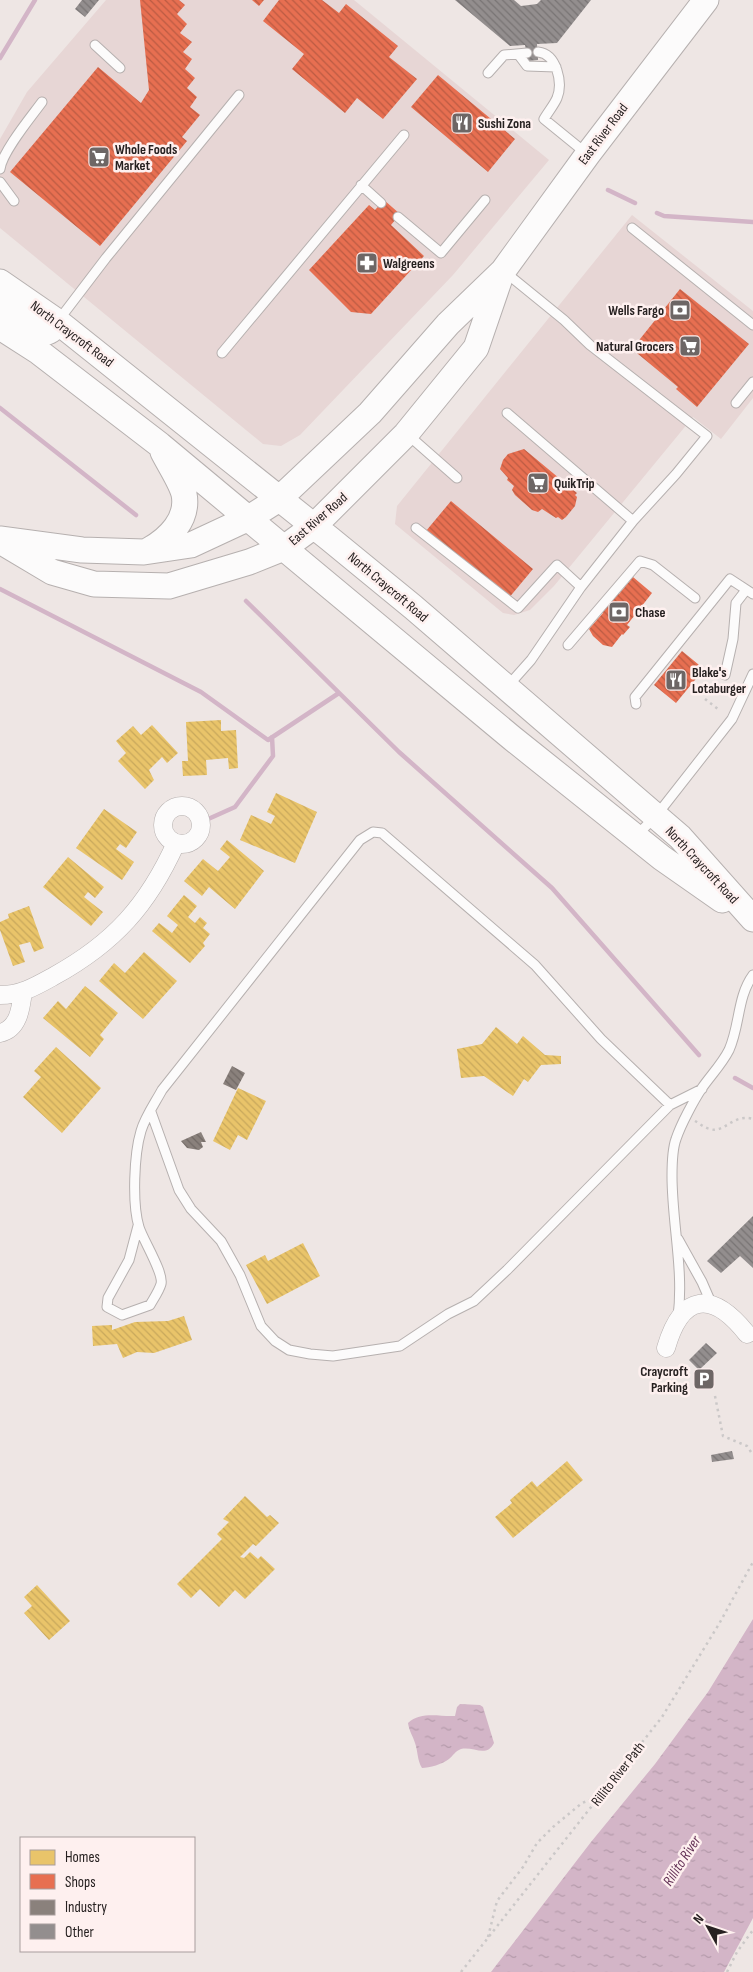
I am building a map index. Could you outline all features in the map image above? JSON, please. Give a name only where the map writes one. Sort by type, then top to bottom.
[{"type":"main road","name":"East River Road","points":[[0,540],[82,550],[144,552],[191,546],[249,518],[279,499],[370,413],[448,324],[503,271],[588,154],[706,0]]},
{"type":"main road","name":"East River Road","points":[[0,540],[52,572],[94,584],[169,586],[249,562],[284,548],[314,526],[406,434],[476,348],[503,271]]},
{"type":"main road","name":"North Craycroft Road","points":[[0,282],[58,322],[314,526],[507,687],[680,837],[746,910]]},
{"type":"main road","points":[[0,305],[40,332],[50,331],[58,322]]},
{"type":"main road","name":"North Craycroft Road","points":[[0,326],[39,352],[160,445],[512,738],[635,837],[662,858],[746,910]]},
{"type":"main road","points":[[144,552],[168,538],[178,526],[184,503],[183,493],[160,445]]},
{"type":"street","points":[[0,995],[28,991],[81,961],[113,936],[145,900],[166,866],[176,843]]},
{"type":"street","points":[[0,1033],[6,1032],[19,1016],[23,992]]},
{"type":"street","points":[[666,1348],[670,1332],[678,1319],[688,1307],[699,1303],[712,1305],[737,1321],[748,1334]]},
{"type":"lane","points":[[95,45],[120,68]]},
{"type":"lane","points":[[538,52],[550,57],[558,75],[558,97],[544,119],[588,154]]},
{"type":"lane","points":[[488,73],[504,55],[522,53],[527,66],[556,67]]},
{"type":"lane","points":[[58,322],[106,258],[239,95]]},
{"type":"lane","points":[[0,169],[0,164],[13,142],[42,102]]},
{"type":"lane","points":[[222,353],[404,135]]},
{"type":"lane","points":[[0,182],[14,201]]},
{"type":"lane","points":[[361,185],[381,204]]},
{"type":"lane","points":[[398,217],[441,253],[485,200]]},
{"type":"lane","points":[[632,228],[753,326]]},
{"type":"lane","points":[[503,271],[564,320],[590,345],[707,436],[676,474],[633,520],[581,587],[530,660],[507,687]]},
{"type":"lane","points":[[736,403],[753,382]]},
{"type":"lane","points":[[507,413],[633,520]]},
{"type":"lane","points":[[406,434],[457,478]]},
{"type":"lane","points":[[416,528],[518,608],[557,566],[581,587]]},
{"type":"lane","points":[[568,645],[640,560],[653,565],[695,598]]},
{"type":"lane","points":[[636,704],[635,697],[730,578],[750,592],[736,603],[733,640],[725,675]]},
{"type":"lane","points":[[635,837],[656,816],[732,719],[753,674]]},
{"type":"lane","points":[[138,1226],[130,1260],[108,1298],[107,1307],[122,1315],[150,1305],[162,1282],[159,1269],[149,1252],[138,1226],[135,1192],[136,1161],[141,1130],[162,1090],[360,840],[373,832],[382,833],[535,965],[601,1039],[670,1105]]},
{"type":"lane","points":[[678,1319],[680,1302],[677,1236],[672,1188],[672,1164],[676,1139],[702,1089],[728,1051],[734,1038],[742,997],[753,975]]},
{"type":"lane","points":[[151,1112],[179,1190],[191,1209],[221,1241],[240,1275],[261,1326],[275,1341],[289,1350],[333,1356],[400,1346],[448,1314],[474,1301],[670,1105],[702,1089]]},
{"type":"lane","points":[[677,1236],[712,1305]]},
{"type":"path","points":[[705,699],[718,709]]},
{"type":"path","points":[[687,1116],[709,1129],[715,1130],[740,1118],[753,1119]]},
{"type":"path","points":[[716,1396],[723,1436],[747,1446],[753,1455]]},
{"type":"path","name":"Rillito River Path","points":[[461,1972],[662,1717],[719,1624],[753,1562]]},
{"type":"path","points":[[488,1938],[497,1901],[523,1868],[537,1843],[582,1803],[601,1796]]},
{"type":"path","points":[[727,1972],[753,1930]]},
{"type":"shaded area","points":[[106,0],[354,0],[549,160],[453,275],[300,435],[281,446],[263,444],[0,228],[0,139],[27,92]]},
{"type":"shaded area","points":[[632,215],[753,311],[753,398],[721,439],[693,417],[554,586],[530,610],[514,615],[503,613],[395,524],[397,506]]},
{"type":"water","name":"Rillito River","points":[[753,1619],[753,1918],[724,1972],[491,1972],[591,1842],[655,1764],[708,1692]]},
{"type":"water","points":[[460,1704],[480,1705],[483,1707],[494,1743],[488,1750],[484,1751],[461,1749],[443,1763],[422,1768],[408,1723],[413,1719],[431,1715],[455,1716],[457,1707]]},
{"type":"building: Homes","points":[[221,720],[221,731],[236,730],[238,768],[229,769],[228,758],[206,760],[207,775],[183,776],[182,761],[188,761],[186,722]]},
{"type":"building: Homes","points":[[152,725],[178,753],[167,763],[162,757],[149,770],[154,780],[145,789],[118,761],[126,753],[116,741],[133,726],[141,735]]},
{"type":"building: Homes","points":[[276,793],[317,812],[295,863],[240,840],[251,815],[271,824],[275,816],[267,812]]},
{"type":"building: Homes","points":[[104,809],[137,832],[126,848],[120,844],[116,849],[134,862],[122,880],[76,848]]},
{"type":"building: Homes","points":[[227,840],[264,871],[235,909],[209,887],[202,896],[184,881],[203,859],[218,871],[230,857],[220,849]]},
{"type":"building: Homes","points":[[68,857],[104,887],[95,898],[88,892],[84,897],[103,912],[91,926],[43,887]]},
{"type":"building: Homes","points":[[184,895],[197,906],[188,917],[195,923],[200,917],[207,923],[203,928],[210,934],[203,943],[205,946],[190,963],[152,931],[159,923],[172,933],[178,925],[167,916]]},
{"type":"building: Homes","points":[[29,906],[44,948],[34,952],[30,942],[19,945],[25,962],[13,966],[0,930],[0,922],[9,918],[8,914]]},
{"type":"building: Homes","points":[[144,952],[177,981],[143,1019],[99,981],[114,963],[125,973]]},
{"type":"building: Homes","points":[[85,986],[118,1013],[100,1035],[104,1039],[90,1057],[43,1018],[58,1001],[66,1009]]},
{"type":"building: Homes","points":[[496,1027],[517,1044],[523,1036],[545,1055],[561,1056],[561,1064],[541,1065],[528,1082],[524,1079],[513,1096],[484,1076],[461,1078],[457,1049],[482,1044]]},
{"type":"building: Homes","points":[[56,1047],[101,1088],[62,1133],[23,1097],[41,1077],[34,1071]]},
{"type":"building: Homes","points":[[238,1088],[266,1101],[247,1140],[238,1135],[230,1150],[213,1141]]},
{"type":"building: Homes","points":[[303,1243],[320,1276],[267,1304],[246,1265],[265,1255],[268,1261]]},
{"type":"building: Homes","points":[[184,1316],[192,1340],[154,1353],[137,1352],[123,1358],[117,1344],[93,1346],[92,1326],[112,1325],[112,1330],[135,1322],[168,1321]]},
{"type":"building: Homes","points":[[567,1461],[583,1480],[513,1538],[495,1517],[512,1503],[510,1500],[532,1481],[537,1487]]},
{"type":"building: Homes","points":[[245,1496],[267,1517],[270,1515],[279,1523],[256,1546],[253,1544],[240,1557],[244,1558],[250,1552],[258,1559],[261,1556],[275,1569],[245,1599],[235,1590],[219,1607],[200,1589],[191,1598],[177,1584],[222,1539],[217,1534],[229,1522],[223,1519]]},
{"type":"building: Homes","points":[[37,1585],[70,1621],[49,1640],[24,1613],[32,1606],[24,1597]]},
{"type":"building: Shops","name":"Whole Foods Market","points":[[140,0],[179,0],[185,5],[177,14],[187,24],[180,33],[192,42],[183,52],[192,59],[185,69],[195,78],[187,88],[197,97],[190,107],[200,115],[182,137],[187,141],[100,246],[10,172],[98,67],[141,103],[149,90]]},
{"type":"building: Shops","points":[[252,0],[264,0],[259,6]]},
{"type":"building: Shops","points":[[279,0],[322,0],[339,13],[346,4],[398,46],[389,57],[417,79],[383,119],[357,98],[345,113],[292,69],[304,54],[263,21]]},
{"type":"building: Shops","points":[[438,75],[515,139],[488,172],[411,107]]},
{"type":"building: Shops","name":"Walgreens","points":[[384,200],[400,214],[391,225],[424,256],[371,314],[351,312],[309,270],[369,205],[375,210]]},
{"type":"building: Shops","name":"Natural Grocers","points":[[680,289],[749,344],[697,407],[676,389],[678,387],[632,349]]},
{"type":"building: Shops","name":"QuikTrip","points":[[524,449],[577,493],[575,495],[577,497],[575,506],[562,520],[542,509],[538,512],[532,510],[515,495],[512,490],[514,486],[507,480],[508,478],[500,469],[503,460],[508,454]]},
{"type":"building: Shops","points":[[451,501],[533,569],[508,599],[426,531]]},
{"type":"building: Shops","name":"Chase","points":[[633,577],[652,593],[627,625],[630,627],[612,647],[603,645],[593,636],[589,629],[603,613],[601,612],[606,605],[619,594]]},
{"type":"building: Shops","name":"Blake's Lotaburger","points":[[682,651],[704,669],[676,703],[654,685]]},
{"type":"building: Industry","points":[[232,1066],[245,1073],[236,1090],[223,1084]]},
{"type":"building: Industry","points":[[201,1132],[206,1142],[201,1142],[203,1147],[199,1150],[187,1148],[181,1141]]},
{"type":"building: Other","points":[[82,0],[99,0],[85,17],[75,9]]},
{"type":"building: Other","points":[[455,0],[514,0],[521,6],[537,4],[541,0],[591,0],[557,43],[537,44],[538,60],[528,61],[525,45],[510,46]]},
{"type":"building: Other","points":[[753,1216],[753,1268],[740,1256],[721,1273],[707,1261]]},
{"type":"building: Other","points":[[706,1343],[717,1353],[699,1370],[689,1360]]},
{"type":"building: Other","points":[[732,1451],[734,1459],[712,1462],[711,1455]]},
{"type":"waterway","points":[[0,58],[35,0]]},
{"type":"waterway","points":[[608,190],[635,203]]},
{"type":"waterway","points":[[657,213],[664,216],[753,222]]},
{"type":"waterway","points":[[0,408],[136,515]]},
{"type":"waterway","points":[[0,589],[201,692],[268,740],[339,693]]},
{"type":"waterway","points":[[246,601],[399,752],[552,888],[699,1055]]},
{"type":"waterway","points":[[206,820],[235,807],[273,756],[272,737]]},
{"type":"waterway","points":[[735,1078],[753,1088]]},
{"type":"place","name":"Sushi Zona","points":[[462,123]]},
{"type":"place","name":"Whole Foods Market","points":[[99,157]]},
{"type":"place","name":"Walgreens","points":[[367,263]]},
{"type":"place","name":"Wells Fargo","points":[[680,310]]},
{"type":"place","name":"Natural Grocers","points":[[690,346]]},
{"type":"place","name":"QuikTrip","points":[[538,483]]},
{"type":"place","name":"Chase","points":[[619,612]]},
{"type":"place","name":"Blake's Lotaburger","points":[[676,680]]},
{"type":"place","name":"Craycroft Parking","points":[[704,1379]]}]
